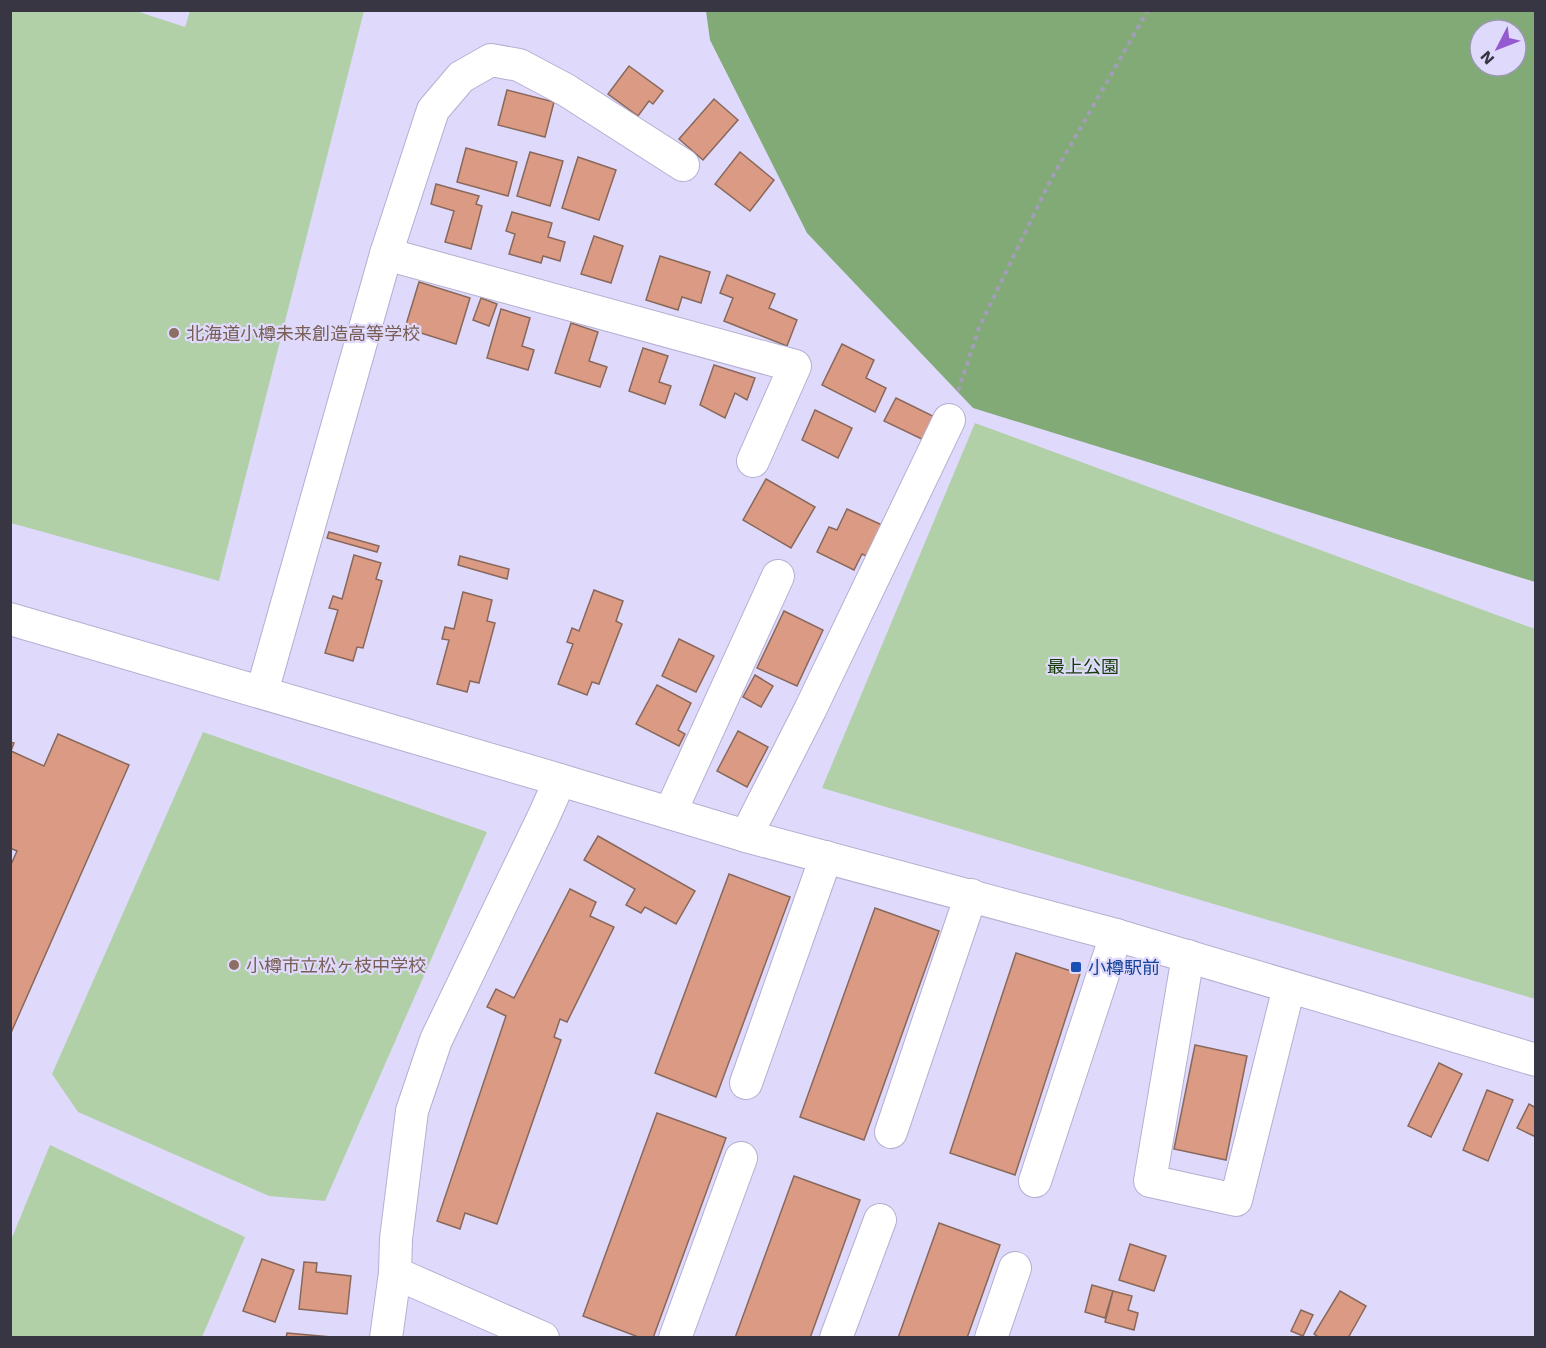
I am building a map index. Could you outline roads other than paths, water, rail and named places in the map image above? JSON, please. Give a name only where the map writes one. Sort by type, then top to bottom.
[{"type":"street","points":[[262,692],[386,254],[433,110],[461,77],[491,60],[519,65],[566,90],[683,165]]},
{"type":"street","points":[[386,254],[795,366],[753,461]]},
{"type":"street","points":[[746,836],[810,710],[949,420]]},
{"type":"street","points":[[670,813],[778,576]]},
{"type":"street","points":[[10,619],[746,836],[1116,934],[1536,1060]]},
{"type":"street","points":[[386,1338],[412,1111],[436,1040],[560,780]]},
{"type":"street","points":[[746,1083],[826,856]]},
{"type":"street","points":[[891,1132],[971,895]]},
{"type":"street","points":[[1035,1181],[1116,934]]},
{"type":"street","points":[[1188,956],[1150,1181],[1236,1200],[1289,987]]},
{"type":"street","points":[[675,1338],[741,1158]]},
{"type":"street","points":[[836,1338],[880,1220]]},
{"type":"street","points":[[991,1338],[1015,1268]]},
{"type":"street","points":[[395,1273],[543,1338]]},
{"type":"place","name":"北海道小樽未来創造高等学校","points":[[174,333]]},
{"type":"place","name":"小樽市立松ヶ枝中学校","points":[[234,965]]},
{"type":"place","name":"小樽駅前","points":[[1076,967]]},
{"type":"park label","name":"最上公園","points":[[1083,666]]}]
